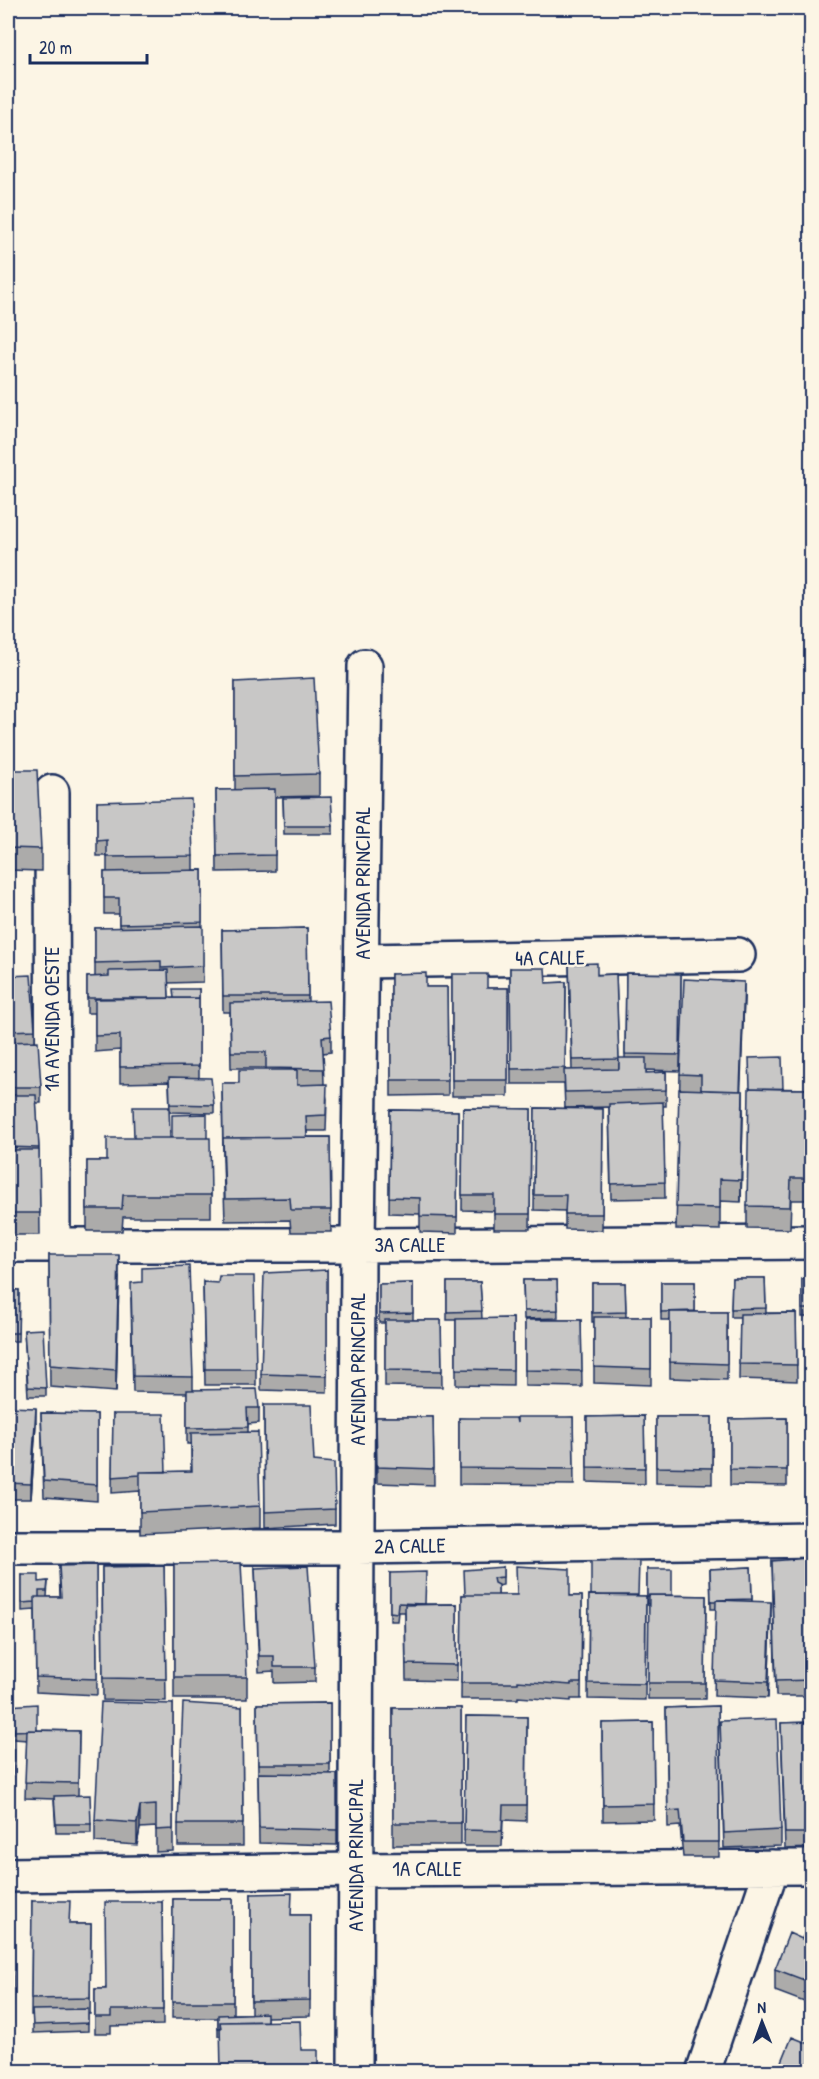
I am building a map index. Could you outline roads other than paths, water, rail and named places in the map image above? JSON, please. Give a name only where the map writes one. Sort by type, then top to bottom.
[{"type":"street","name":"AVENIDA PRINCIPAL","points":[[355,2072],[358,1245],[365,666]]},
{"type":"street","name":"1A AVENIDA OESTE","points":[[52,792],[53,1245]]},
{"type":"street","name":"4A CALLE","points":[[362,961],[738,955]]},
{"type":"street","name":"3A CALLE","points":[[8,1245],[812,1242]]},
{"type":"street","name":"2A CALLE","points":[[8,1547],[358,1547],[812,1540]]},
{"type":"street","points":[[704,2072],[772,1867]]},
{"type":"street","name":"1A CALLE","points":[[8,1875],[355,1870],[812,1868]]}]
